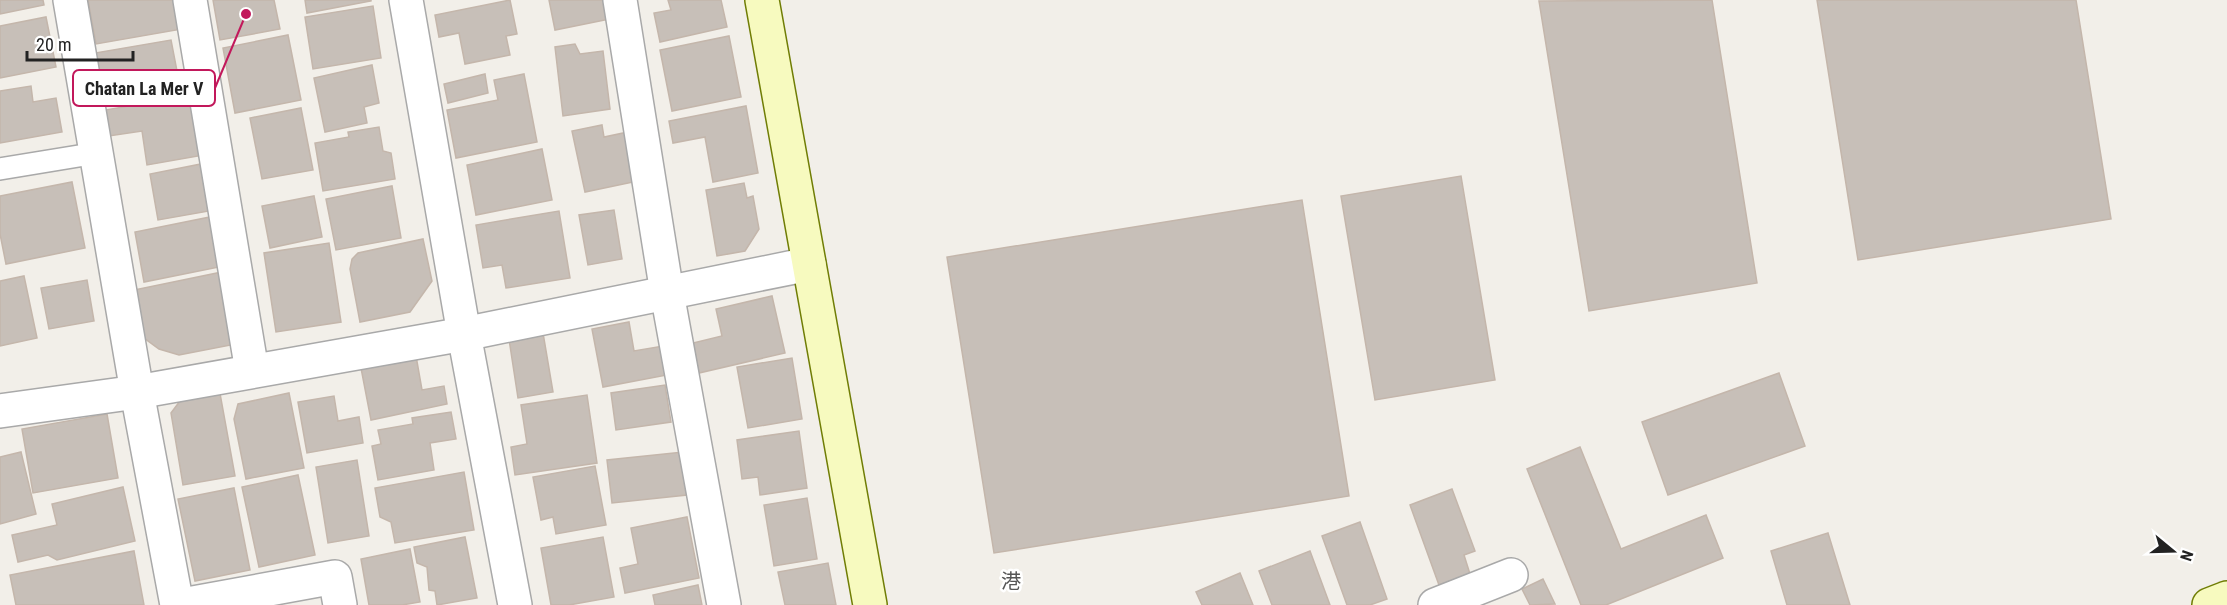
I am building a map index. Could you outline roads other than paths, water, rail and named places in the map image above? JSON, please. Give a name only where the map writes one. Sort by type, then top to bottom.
[{"type":"street","points":[[69,0],[137,392],[177,605]]},
{"type":"street","points":[[190,0],[252,371]]},
{"type":"street","points":[[406,0],[464,334],[515,605]]},
{"type":"street","points":[[620,0],[667,293],[724,605]]},
{"type":"street","points":[[762,0],[870,605]]},
{"type":"street","points":[[0,411],[137,392],[464,334],[809,264]]},
{"type":"street","points":[[1435,605],[1511,575]]},
{"type":"street","points":[[182,605],[335,576],[340,605]]},
{"type":"lane","points":[[0,169],[97,153]]},
{"type":"place","name":"Chatan La Mer V","points":[[246,14]]},
{"type":"district","name":"港","points":[[1011,581]]}]
